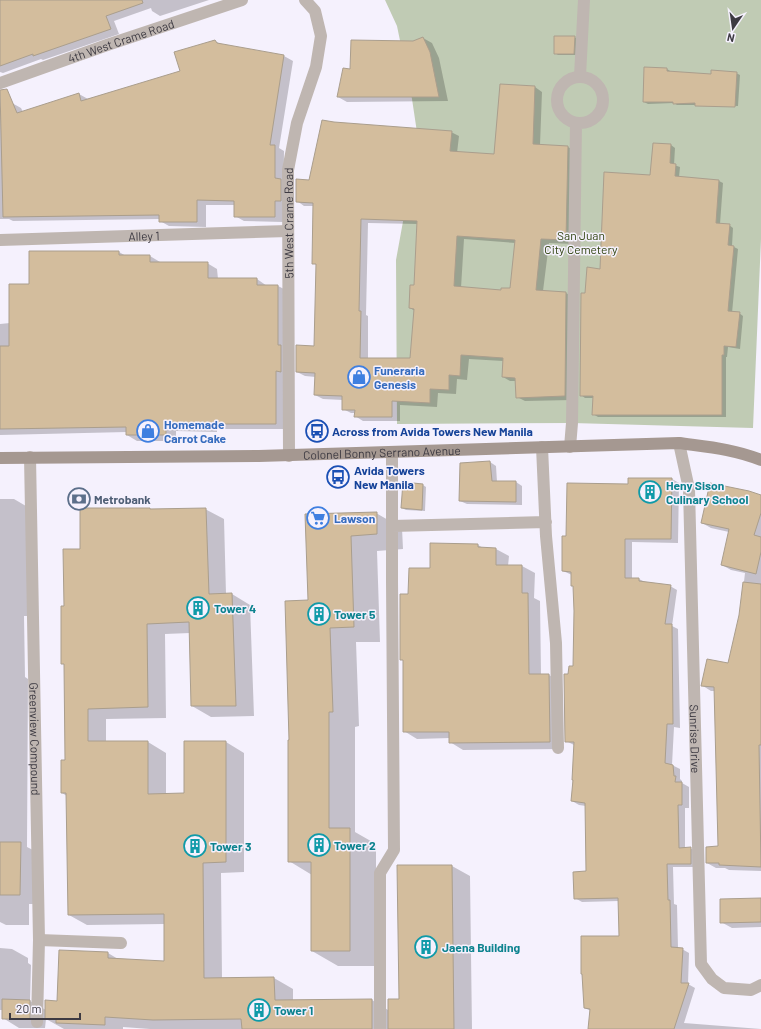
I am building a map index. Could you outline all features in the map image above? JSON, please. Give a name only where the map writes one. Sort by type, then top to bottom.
[{"type":"main road","name":"Colonel Bonny Serrano Avenue","points":[[0,458],[289,456],[542,447],[679,444],[742,452],[761,460]]},
{"type":"street","name":"4th West Crame Road","points":[[0,83],[107,45],[242,0]]},
{"type":"street","name":"5th West Crame Road","points":[[289,456],[288,170],[297,123],[316,66],[321,36],[315,11],[305,0]]},
{"type":"street","points":[[580,76],[584,0]]},
{"type":"street","points":[[580,76],[593,80],[601,89],[604,101],[600,114],[589,122],[576,123],[566,119],[559,111],[556,99],[560,88],[569,79],[580,76]]},
{"type":"street","points":[[570,447],[572,423],[576,123]]},
{"type":"street","name":"Alley 1","points":[[0,240],[288,231]]},
{"type":"street","name":"Sunrise Drive","points":[[679,444],[689,489],[701,964],[712,979],[724,988],[751,990],[761,984]]},
{"type":"street","points":[[542,447],[546,522],[556,642],[558,748]]},
{"type":"street","points":[[380,1029],[380,873],[394,850],[392,453]]},
{"type":"street","name":"Greenview Compound","points":[[30,457],[40,940],[37,1022]]},
{"type":"street","points":[[392,526],[546,522]]},
{"type":"street","points":[[40,940],[121,943]]},
{"type":"green space","name":"San Juan City Cemetery","points":[[385,0],[761,0],[761,239],[753,428],[572,423],[397,424],[396,260],[418,139],[412,99],[397,26]]},
{"type":"building","points":[[0,0],[142,0],[143,3],[106,16],[111,29],[0,66]]},
{"type":"building","points":[[554,36],[575,36],[574,54],[554,54]]},
{"type":"building","points":[[423,37],[430,52],[439,97],[337,97],[343,68],[350,69],[351,40],[413,41]]},
{"type":"building","points":[[215,40],[217,43],[284,55],[270,145],[275,145],[275,178],[281,179],[281,201],[275,201],[275,217],[234,217],[234,201],[197,200],[197,222],[159,222],[159,215],[3,217],[0,90],[7,89],[17,113],[79,93],[81,101],[180,71],[174,52]]},
{"type":"building","points":[[644,67],[667,68],[667,71],[711,74],[711,70],[737,72],[735,107],[695,106],[695,103],[673,104],[673,102],[643,102]]},
{"type":"building","points":[[500,84],[535,86],[533,144],[568,146],[566,240],[541,239],[536,290],[566,292],[565,396],[516,398],[515,378],[502,377],[503,358],[461,355],[460,376],[449,375],[449,390],[430,389],[430,403],[392,401],[392,417],[354,417],[355,410],[342,410],[342,396],[314,395],[315,373],[296,372],[296,345],[314,346],[316,264],[312,264],[313,203],[296,202],[296,179],[309,180],[322,120],[452,131],[450,151],[494,154]],"holes":[[[361,219],[417,221],[414,285],[410,285],[409,308],[414,309],[410,358],[360,358],[361,311],[359,311]],[[457,236],[515,240],[510,288],[501,288],[501,290],[454,286]]]},
{"type":"building","points":[[653,143],[671,144],[670,163],[676,164],[675,176],[719,180],[716,223],[730,224],[728,245],[734,246],[728,311],[740,312],[736,347],[724,346],[724,355],[722,355],[722,415],[592,415],[593,396],[580,396],[581,293],[585,293],[587,267],[600,269],[604,172],[650,175]]},
{"type":"building","points":[[29,251],[119,251],[119,255],[150,255],[150,262],[208,262],[208,278],[257,278],[257,285],[278,285],[278,345],[281,345],[281,372],[276,371],[276,424],[207,424],[207,427],[166,426],[166,435],[126,435],[126,427],[0,429],[0,346],[9,346],[9,284],[29,284]]},
{"type":"building","points":[[490,461],[492,481],[516,481],[516,502],[459,501],[460,463]]},
{"type":"building","points":[[628,478],[672,478],[671,539],[625,539],[625,578],[639,578],[639,581],[671,585],[665,624],[672,624],[673,724],[667,724],[665,763],[673,765],[674,776],[676,776],[675,782],[682,782],[682,805],[678,805],[679,848],[691,847],[691,864],[667,864],[668,900],[670,900],[671,947],[683,948],[681,983],[689,983],[674,1029],[588,1029],[590,1009],[584,1008],[581,974],[581,936],[619,936],[618,898],[574,899],[573,872],[586,871],[585,803],[571,801],[574,742],[565,742],[564,674],[568,674],[569,666],[573,666],[574,611],[571,572],[562,571],[562,536],[566,536],[567,483],[628,484]]},
{"type":"building","points":[[403,482],[423,484],[422,510],[401,508]]},
{"type":"building","points":[[710,483],[761,495],[761,513],[754,535],[761,537],[761,552],[756,574],[721,565],[729,529],[701,523]]},
{"type":"building","points":[[80,508],[206,508],[209,594],[232,593],[236,706],[191,706],[189,622],[147,624],[148,707],[88,709],[88,741],[148,741],[148,794],[184,793],[184,741],[226,741],[226,862],[203,863],[204,978],[274,977],[275,1000],[372,999],[372,1029],[242,1029],[241,1019],[153,1020],[105,1017],[105,1025],[56,1023],[56,1019],[45,1019],[45,1000],[57,1001],[59,950],[108,952],[108,958],[164,961],[164,914],[68,915],[66,793],[61,793],[61,760],[65,760],[64,664],[61,664],[61,606],[64,606],[63,549],[80,549]]},
{"type":"building","points":[[377,512],[377,534],[351,536],[354,627],[330,628],[333,712],[329,712],[329,828],[350,828],[350,951],[311,951],[311,862],[288,862],[289,740],[285,601],[308,600],[305,514]]},
{"type":"building","points":[[430,543],[478,544],[478,547],[496,548],[496,565],[522,565],[522,593],[528,593],[529,674],[549,674],[550,742],[449,743],[449,732],[403,732],[403,660],[400,660],[400,594],[408,594],[409,568],[430,568]]},
{"type":"building","points":[[743,582],[761,584],[761,745],[759,745],[761,867],[706,863],[706,847],[718,846],[714,687],[701,686],[707,659],[728,663],[739,615]]},
{"type":"building","points":[[0,842],[21,842],[20,895],[0,895]]},
{"type":"building","name":"Jaena Building","points":[[397,865],[452,865],[454,1029],[388,1029],[388,999],[399,999]]},
{"type":"building","points":[[761,898],[761,922],[720,923],[720,899]]},
{"type":"building","points":[[2,999],[30,1000],[30,1019],[2,1019]]},
{"type":"place","name":"Funeraria Genesis","points":[[359,377]]},
{"type":"place","name":"Homemade Carrot Cake","points":[[148,431]]},
{"type":"place","name":"Across from Avida Towers New Manila","points":[[317,431]]},
{"type":"place","name":"Avida Towers New Manila","points":[[338,477]]},
{"type":"place","name":"Heny Sison Culinary School","points":[[650,492]]},
{"type":"place","name":"Metrobank","points":[[79,499]]},
{"type":"place","name":"Lawson","points":[[318,518]]},
{"type":"place","name":"Tower 4","points":[[198,608]]},
{"type":"place","name":"Tower 5","points":[[319,614]]},
{"type":"place","name":"Tower 2","points":[[319,845]]},
{"type":"place","name":"Tower 3","points":[[195,846]]},
{"type":"place","name":"Jaena Building","points":[[426,947]]},
{"type":"place","name":"Tower 1","points":[[259,1010]]}]
